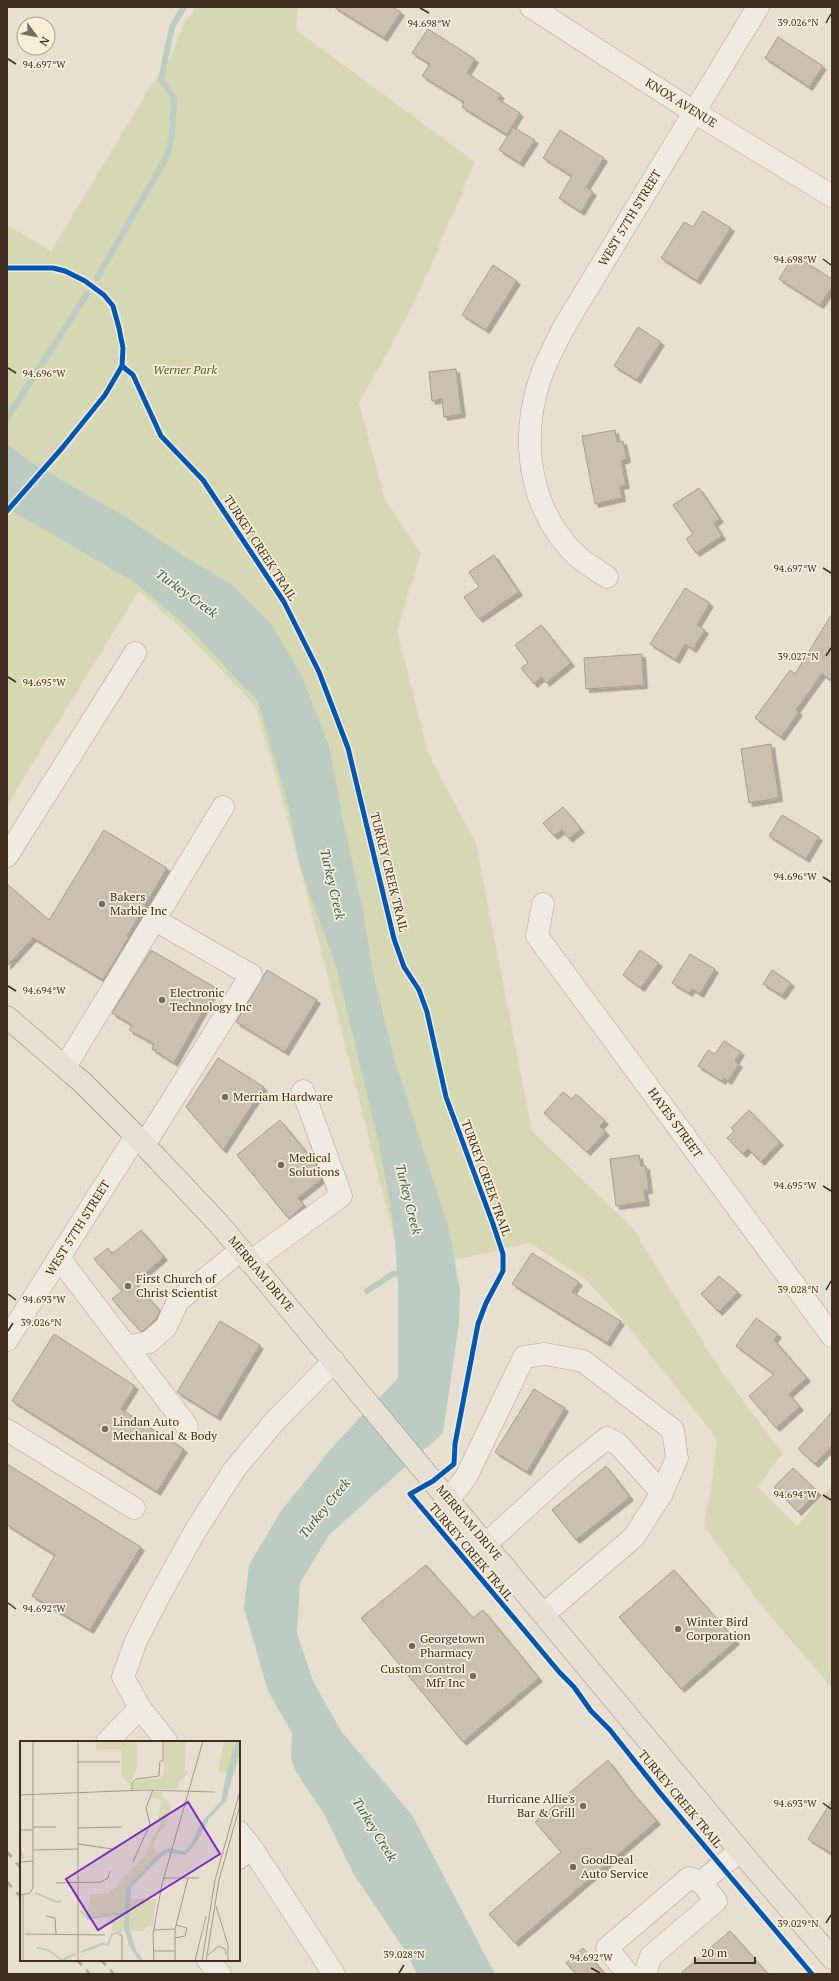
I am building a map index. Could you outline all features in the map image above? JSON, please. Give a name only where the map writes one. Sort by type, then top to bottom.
[{"type":"main road","name":"MERRIAM DRIVE","points":[[7,1017],[65,1067],[140,1141],[246,1256],[740,1851],[832,1958]]},
{"type":"street","name":"KNOX AVENUE","points":[[531,7],[694,112],[832,196]]},
{"type":"street","name":"WEST 57TH STREET","points":[[607,577],[578,558],[560,539],[546,516],[538,498],[530,465],[533,404],[539,382],[564,327],[758,7]]},
{"type":"street","points":[[7,856],[135,653]]},
{"type":"street","points":[[65,1067],[223,806]]},
{"type":"street","name":"HAYES STREET","points":[[543,904],[537,936],[832,1336]]},
{"type":"street","name":"WEST 57TH STREET","points":[[7,1340],[59,1258],[140,1141],[251,975],[155,920]]},
{"type":"street","points":[[127,1347],[149,1342],[166,1326],[178,1301],[341,1196],[303,1091]]},
{"type":"street","points":[[59,1258],[187,1426]]},
{"type":"street","points":[[448,1499],[466,1477],[524,1357],[545,1354],[583,1361],[673,1430],[677,1458],[662,1493],[634,1537],[544,1614]]},
{"type":"street","points":[[166,1741],[140,1708],[123,1677],[136,1641],[194,1533],[234,1470],[275,1421],[334,1361]]},
{"type":"street","points":[[7,1430],[134,1508]]},
{"type":"street","points":[[486,1544],[566,1471],[607,1438],[618,1444],[662,1493]]},
{"type":"street","points":[[108,1741],[140,1708]]},
{"type":"street","points":[[243,1846],[334,1974]]},
{"type":"street","points":[[701,1882],[740,1851]]},
{"type":"street","points":[[628,1974],[607,1948],[688,1878],[701,1882],[716,1901],[651,1956],[645,1974]]},
{"type":"street","points":[[209,1961],[220,1974]]},
{"type":"green space","name":"Werner Park","points":[[196,7],[298,7],[296,30],[475,162],[415,302],[359,403],[385,500],[421,553],[397,631],[428,753],[476,843],[532,1132],[632,1227],[717,1365],[782,1453],[758,1487],[797,1526],[830,1487],[832,1488],[832,1688],[760,1604],[704,1526],[713,1475],[717,1439],[622,1319],[584,1278],[530,1243],[403,1272],[284,805],[256,708],[244,693],[180,627],[139,591],[7,805],[7,225],[51,251],[147,92],[170,59],[183,26]]},
{"type":"water","name":"Turkey Creek","points":[[7,444],[34,464],[127,518],[185,557],[231,584],[273,626],[303,679],[329,746],[344,825],[363,910],[373,974],[395,1061],[449,1229],[460,1291],[459,1323],[443,1433],[329,1535],[300,1583],[297,1634],[314,1683],[341,1731],[412,1815],[495,1974],[417,1974],[406,1952],[353,1873],[323,1812],[296,1772],[291,1760],[292,1733],[268,1691],[244,1608],[249,1565],[281,1511],[335,1444],[398,1378],[398,1286],[394,1227],[379,1145],[337,969],[300,867],[288,804],[258,702],[192,631],[134,582],[7,508]]},
{"type":"building","points":[[334,7],[392,7],[401,12],[384,38]]},
{"type":"building","points":[[428,29],[475,59],[467,73],[501,95],[498,99],[520,113],[507,135],[462,107],[464,102],[422,76],[430,64],[412,53]]},
{"type":"building","points":[[778,37],[823,66],[809,87],[765,58]]},
{"type":"building","points":[[513,127],[535,140],[520,163],[499,150]]},
{"type":"building","points":[[560,130],[604,158],[586,187],[593,192],[581,212],[559,198],[572,176],[543,158]]},
{"type":"building","points":[[703,211],[731,228],[697,281],[661,258],[684,222],[693,227]]},
{"type":"building","points":[[794,255],[832,279],[832,287],[820,305],[779,279]]},
{"type":"building","points":[[493,265],[517,281],[486,330],[462,315]]},
{"type":"building","points":[[638,327],[661,342],[637,380],[614,366]]},
{"type":"building","points":[[456,369],[462,414],[444,417],[442,399],[432,401],[429,372]]},
{"type":"building","points":[[615,430],[617,442],[623,441],[627,459],[621,461],[626,485],[620,486],[622,498],[595,504],[582,436]]},
{"type":"building","points":[[699,488],[720,519],[714,523],[722,536],[696,553],[686,539],[693,534],[673,505]]},
{"type":"building","points":[[494,555],[519,592],[479,619],[464,597],[479,587],[469,572]]},
{"type":"building","points":[[685,588],[710,603],[697,625],[705,630],[693,649],[685,644],[676,660],[650,644]]},
{"type":"building","points":[[832,614],[832,681],[822,674],[796,710],[799,712],[781,737],[755,718],[790,670],[795,674]]},
{"type":"building","points":[[541,625],[571,663],[546,683],[542,677],[534,684],[521,668],[528,663],[515,645]]},
{"type":"building","points":[[642,654],[644,685],[586,689],[584,658]]},
{"type":"building","points":[[771,744],[779,798],[749,803],[741,749]]},
{"type":"building","points":[[563,807],[581,829],[569,839],[562,830],[554,836],[543,823]]},
{"type":"building","points":[[782,815],[819,837],[806,859],[769,836]]},
{"type":"building","name":"Bakers Marble Inc","points":[[104,830],[167,868],[127,936],[129,937],[103,980],[33,938],[7,966],[7,884],[49,920]]},
{"type":"building","name":"Electronic Technology Inc","points":[[151,950],[216,988],[174,1063],[152,1049],[154,1044],[129,1030],[132,1025],[112,1013]]},
{"type":"building","points":[[640,950],[659,963],[641,988],[623,975]]},
{"type":"building","points":[[690,954],[715,969],[700,994],[692,989],[689,993],[672,983]]},
{"type":"building","points":[[267,970],[317,1000],[285,1052],[236,1022]]},
{"type":"building","points":[[772,970],[791,983],[782,996],[763,984]]},
{"type":"building","points":[[724,1041],[741,1052],[735,1061],[739,1064],[728,1081],[724,1078],[722,1081],[698,1066],[708,1050],[715,1054]]},
{"type":"building","name":"Merriam Hardware","points":[[218,1058],[264,1087],[223,1150],[186,1107]]},
{"type":"building","points":[[563,1092],[572,1099],[576,1094],[605,1121],[600,1126],[606,1132],[587,1152],[544,1113]]},
{"type":"building","points":[[749,1110],[780,1142],[761,1162],[748,1149],[743,1154],[727,1138],[734,1131],[731,1128]]},
{"type":"building","name":"Medical Solutions","points":[[280,1120],[316,1164],[322,1179],[298,1198],[304,1205],[291,1217],[287,1217],[237,1155]]},
{"type":"building","points":[[639,1155],[641,1166],[646,1166],[649,1190],[644,1190],[646,1202],[616,1206],[610,1159]]},
{"type":"building","name":"First Church of Christ Scientist","points":[[141,1230],[164,1257],[135,1282],[160,1311],[156,1319],[143,1331],[140,1331],[112,1299],[122,1291],[94,1259],[108,1248],[112,1254]]},
{"type":"building","points":[[532,1253],[579,1282],[572,1292],[621,1321],[607,1343],[512,1284]]},
{"type":"building","points":[[719,1276],[738,1292],[719,1312],[701,1294]]},
{"type":"building","points":[[756,1318],[778,1334],[774,1340],[807,1378],[789,1394],[800,1407],[776,1428],[749,1396],[774,1374],[736,1346]]},
{"type":"building","points":[[220,1321],[260,1345],[217,1417],[177,1392]]},
{"type":"building","name":"Lindan Auto Mechanical & Body","points":[[54,1334],[135,1386],[121,1409],[184,1449],[157,1492],[12,1401]]},
{"type":"building","points":[[534,1389],[565,1408],[527,1472],[495,1452]]},
{"type":"building","points":[[832,1412],[832,1446],[815,1464],[798,1449]]},
{"type":"building","points":[[7,1464],[141,1547],[90,1630],[32,1596],[55,1555],[7,1525]]},
{"type":"building","points":[[606,1466],[630,1497],[576,1540],[552,1510]]},
{"type":"building","points":[[793,1468],[818,1492],[798,1512],[774,1487]]},
{"type":"building","points":[[426,1565],[473,1618],[483,1610],[539,1678],[463,1742],[361,1618]]},
{"type":"building","name":"Winter Bird Corporation","points":[[674,1570],[736,1641],[681,1689],[619,1617]]},
{"type":"building","name":"GoodDeal Auto Service","points":[[608,1760],[631,1791],[657,1821],[515,1943],[489,1914],[561,1852],[535,1822]]},
{"type":"building","points":[[832,1800],[832,1854],[808,1839]]},
{"type":"building","points":[[730,1931],[768,1974],[680,1974]]},
{"type":"building","points":[[583,1948],[605,1974],[576,1974],[566,1963]]},
{"type":"waterway","points":[[97,278],[167,156],[172,135],[174,98],[161,80],[172,27],[184,7]]},
{"type":"waterway","points":[[7,418],[87,294]]},
{"type":"waterway","points":[[367,1291],[393,1274],[404,1273]]},
{"type":"railway","points":[[7,1852],[20,1867]]},
{"type":"railway","points":[[7,1882],[20,1896]]},
{"type":"railway","points":[[78,1961],[90,1974]]},
{"type":"railway","points":[[102,1961],[114,1974]]},
{"type":"cycle path","name":"TURKEY CREEK TRAIL","points":[[7,268],[53,268],[65,271],[85,281],[104,295],[113,306],[123,348],[122,366],[133,375],[161,436],[203,480],[284,602],[319,672],[348,748],[394,939],[404,967],[419,990],[427,1012],[446,1097],[503,1254],[503,1271],[486,1303],[478,1324],[455,1444],[454,1464],[433,1481],[410,1494],[560,1673],[574,1687],[591,1711],[610,1730],[660,1793],[812,1974]]},
{"type":"cycle path","points":[[7,511],[63,447],[105,395],[122,366]]},
{"type":"place","name":"Bakers Marble Inc","points":[[102,904]]},
{"type":"place","name":"Electronic Technology Inc","points":[[162,1000]]},
{"type":"place","name":"Merriam Hardware","points":[[225,1097]]},
{"type":"place","name":"Medical Solutions","points":[[281,1165]]},
{"type":"place","name":"First Church of Christ Scientist","points":[[128,1286]]},
{"type":"place","name":"Lindan Auto Mechanical & Body","points":[[105,1429]]},
{"type":"place","name":"Winter Bird Corporation","points":[[678,1629]]},
{"type":"place","name":"Georgetown Pharmacy","points":[[412,1646]]},
{"type":"place","name":"Custom Control Mfr Inc","points":[[473,1676]]},
{"type":"place","name":"Hurricane Allie's Bar & Grill","points":[[583,1806]]},
{"type":"place","name":"GoodDeal Auto Service","points":[[573,1867]]}]
